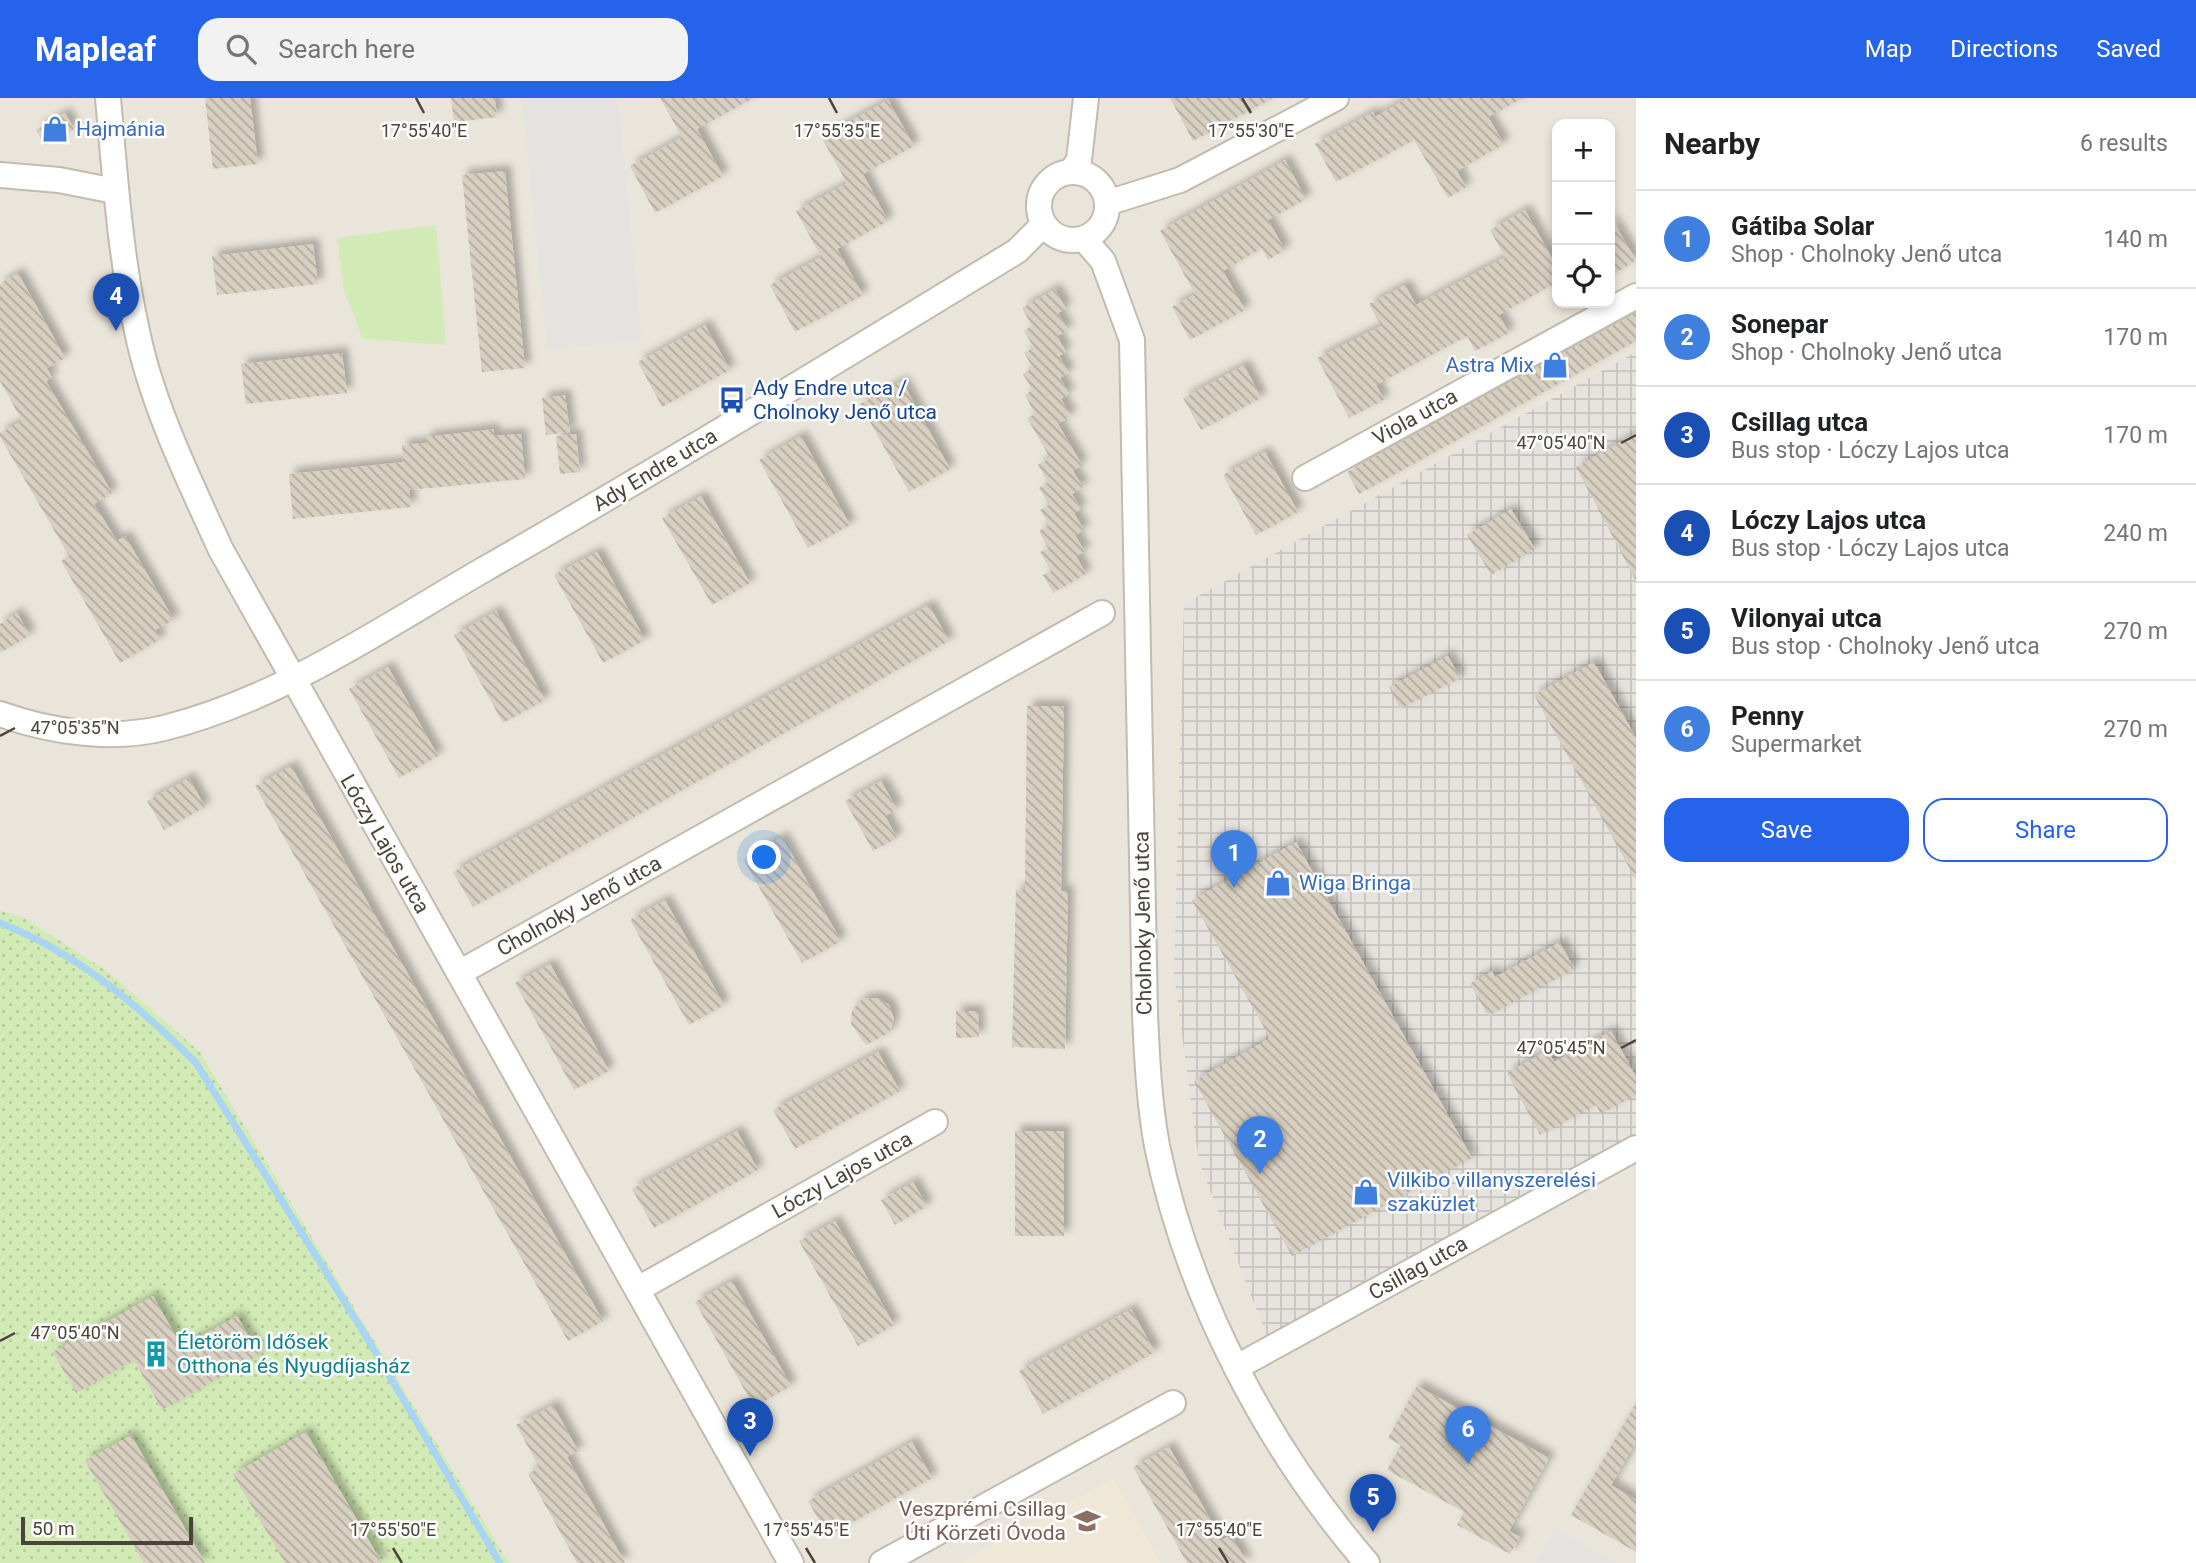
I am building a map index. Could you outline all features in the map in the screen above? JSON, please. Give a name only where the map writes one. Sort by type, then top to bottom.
[{"type":"street","name":"Lóczy Lajos utca","points":[[108,98],[115,191],[137,333],[177,455],[221,550],[791,1563]]},
{"type":"street","points":[[1071,173],[1079,160],[1086,98]]},
{"type":"street","points":[[1107,203],[1180,180],[1336,98]]},
{"type":"street","points":[[1071,173],[1091,177],[1099,184],[1107,203],[1099,229],[1084,239],[1061,238],[1044,224],[1040,202],[1050,181],[1071,173]]},
{"type":"street","points":[[0,175],[59,180],[115,191]]},
{"type":"street","name":"Ady Endre utca","points":[[0,714],[47,727],[124,734],[161,729],[209,715],[292,680],[636,482],[970,280],[1017,251],[1044,224]]},
{"type":"street","name":"Cholnoky Jenő utca","points":[[1084,239],[1103,261],[1132,340],[1150,1091],[1157,1144],[1181,1236],[1237,1367],[1304,1482],[1367,1563]]},
{"type":"street","name":"Viola utca","points":[[1305,478],[1636,296]]},
{"type":"street","name":"Cholnoky Jenő utca","points":[[458,973],[1102,613]]},
{"type":"street","name":"Lóczy Lajos utca","points":[[638,1289],[935,1122]]},
{"type":"street","name":"Csillag utca","points":[[1237,1367],[1636,1147]]},
{"type":"street","points":[[882,1563],[1173,1403]]},
{"type":"shaded area","points":[[0,98],[1636,98],[1636,1563],[509,1563],[200,1052],[110,973],[25,918],[0,910]]},
{"type":"shaded area","points":[[522,98],[618,98],[642,340],[547,350]]},
{"type":"shaded area","points":[[1636,352],[1636,1140],[1270,1344],[1199,1162],[1174,974],[1184,604]]},
{"type":"shaded area","name":"Veszprémi Csillag Úti Körzeti Óvoda","points":[[1113,1478],[1161,1563],[959,1563]]},
{"type":"shaded area","points":[[1555,1528],[1617,1563],[1535,1563]]},
{"type":"green space","points":[[436,225],[446,345],[363,339],[344,291],[337,238]]},
{"type":"green space","points":[[0,910],[25,918],[110,973],[200,1052],[509,1563],[0,1563]]},
{"type":"building","points":[[205,98],[250,98],[258,164],[213,169]]},
{"type":"building","points":[[451,98],[495,98],[497,117],[454,122]]},
{"type":"building","points":[[660,98],[754,98],[697,129],[723,176],[655,213],[630,166],[682,137]]},
{"type":"building","points":[[1170,98],[1273,98],[1193,141]]},
{"type":"building","points":[[1408,98],[1523,98],[1488,117],[1504,144],[1457,171],[1466,187],[1448,198],[1414,140],[1336,182],[1315,144],[1373,112],[1375,117]]},
{"type":"building","points":[[888,100],[914,146],[863,174],[888,221],[837,249],[863,295],[795,332],[770,285],[821,257],[796,211],[847,183],[821,137]]},
{"type":"building","name":"Hajmánia","points":[[65,113],[74,129],[45,145],[36,130]]},
{"type":"building","points":[[1285,160],[1306,199],[1268,220],[1285,250],[1268,260],[1262,248],[1223,271],[1245,310],[1190,340],[1172,307],[1195,294],[1160,231]]},
{"type":"building","points":[[505,171],[525,368],[482,372],[462,175]]},
{"type":"building","points":[[1525,210],[1552,258],[1552,285],[1499,315],[1509,333],[1475,351],[1467,336],[1376,385],[1384,400],[1349,418],[1317,358],[1381,326],[1369,304],[1405,285],[1416,305],[1505,257],[1490,230]]},
{"type":"building","points":[[1615,225],[1636,260],[1615,274]]},
{"type":"building","points":[[313,244],[318,284],[217,295],[212,256]]},
{"type":"building","points":[[18,273],[65,358],[47,368],[52,378],[46,381],[112,493],[94,504],[117,541],[125,536],[174,620],[155,630],[161,639],[120,663],[61,561],[69,556],[0,437],[0,433],[22,421],[0,381],[0,284]]},
{"type":"building","points":[[1055,289],[1066,309],[1058,313],[1068,330],[1057,336],[1066,352],[1059,356],[1069,373],[1060,378],[1069,394],[1061,399],[1071,416],[1058,424],[1082,465],[1073,471],[1083,487],[1072,494],[1081,509],[1074,513],[1084,530],[1075,535],[1085,552],[1076,556],[1086,574],[1053,593],[1043,575],[1051,571],[1040,552],[1048,548],[1039,531],[1049,525],[1040,510],[1049,505],[1039,488],[1048,483],[1038,465],[1050,458],[1027,418],[1035,414],[1025,395],[1032,390],[1023,374],[1033,368],[1024,353],[1034,348],[1024,331],[1032,326],[1022,308]]},
{"type":"building","points":[[1636,313],[1636,341],[1359,494],[1347,472]]},
{"type":"building","points":[[705,325],[730,370],[662,407],[638,362]]},
{"type":"building","points":[[342,353],[347,393],[246,404],[241,364]]},
{"type":"building","points":[[1244,365],[1261,398],[1201,430],[1183,398]]},
{"type":"building","points":[[902,381],[950,469],[909,492],[860,404]]},
{"type":"building","points":[[565,395],[570,432],[546,435],[542,398]]},
{"type":"building","points":[[494,429],[494,436],[521,434],[525,479],[409,490],[411,507],[293,519],[289,474],[403,462],[402,445],[426,443],[426,437]]},
{"type":"building","points":[[1636,433],[1636,581],[1576,467]]},
{"type":"building","points":[[576,434],[580,472],[560,474],[556,436]]},
{"type":"building","points":[[801,436],[850,525],[808,548],[759,460]]},
{"type":"building","points":[[1265,452],[1298,512],[1256,535],[1223,475]]},
{"type":"building","points":[[701,496],[750,583],[712,605],[662,518]]},
{"type":"building","points":[[1511,509],[1535,549],[1491,575],[1467,535]]},
{"type":"building","points":[[597,552],[645,640],[603,663],[554,575]]},
{"type":"building","points":[[929,605],[949,641],[473,907],[453,872]]},
{"type":"building","points":[[496,611],[545,700],[503,723],[454,635]]},
{"type":"building","points":[[17,613],[30,635],[0,653],[0,624]]},
{"type":"building","points":[[1448,656],[1460,678],[1400,709],[1389,687]]},
{"type":"building","points":[[1594,662],[1636,738],[1636,880],[1534,695]]},
{"type":"building","points":[[388,667],[438,756],[399,778],[349,689]]},
{"type":"building","points":[[1027,706],[1064,706],[1061,891],[1068,891],[1065,1049],[1012,1047],[1016,890],[1025,890]]},
{"type":"building","points":[[291,766],[603,1321],[568,1341],[255,786]]},
{"type":"building","points":[[189,778],[205,807],[164,830],[147,801]]},
{"type":"building","points":[[881,781],[897,809],[885,816],[897,838],[873,851],[845,801]]},
{"type":"building","points":[[782,837],[841,941],[802,963],[743,859]]},
{"type":"building","points":[[1296,842],[1472,1158],[1292,1256],[1194,1081],[1270,1038],[1192,900]]},
{"type":"building","points":[[665,900],[724,1005],[689,1025],[630,920]]},
{"type":"building","points":[[1560,942],[1574,969],[1488,1016],[1470,984],[1492,971],[1495,977]]},
{"type":"building","points":[[550,964],[609,1071],[574,1090],[515,983]]},
{"type":"building","points":[[878,998],[889,1005],[894,1019],[889,1033],[866,1045],[851,1024],[852,1010],[863,999]]},
{"type":"building","points":[[956,1011],[978,1011],[979,1037],[956,1038]]},
{"type":"building","points":[[1611,1031],[1636,1077],[1636,1095],[1601,1114],[1596,1105],[1540,1135],[1507,1073],[1548,1050],[1554,1062]]},
{"type":"building","points":[[878,1052],[900,1091],[795,1149],[773,1110]]},
{"type":"building","points":[[737,1131],[758,1170],[654,1228],[632,1189]]},
{"type":"building","points":[[1015,1131],[1064,1131],[1064,1236],[1015,1236]]},
{"type":"building","points":[[913,1182],[927,1206],[895,1225],[881,1200]]},
{"type":"building","points":[[835,1221],[894,1325],[858,1346],[799,1241]]},
{"type":"building","points":[[732,1281],[791,1386],[754,1407],[695,1302]]},
{"type":"building","name":"Életöröm Idősek Otthona és Nyugdíjasház","points":[[153,1296],[182,1347],[237,1316],[259,1355],[162,1410],[134,1360],[76,1393],[53,1352]]},
{"type":"building","points":[[1131,1309],[1155,1352],[1043,1414],[1019,1371]]},
{"type":"building","points":[[1417,1386],[1549,1458],[1509,1531],[1520,1537],[1510,1554],[1457,1525],[1464,1512],[1387,1470],[1401,1445],[1388,1438]]},
{"type":"building","points":[[1636,1403],[1636,1442],[1611,1485],[1636,1500],[1636,1552],[1571,1515]]},
{"type":"building","points":[[553,1405],[578,1451],[567,1457],[625,1563],[577,1563],[528,1474],[539,1467],[516,1425]]},
{"type":"building","name":"Életöröm Idősek Otthona és Nyugdíjasház","points":[[306,1432],[382,1563],[285,1563],[233,1474]]},
{"type":"building","points":[[131,1435],[205,1563],[144,1563],[85,1461]]},
{"type":"building","points":[[912,1442],[932,1478],[828,1536],[808,1501]]},
{"type":"building","points":[[1169,1447],[1222,1540],[1231,1535],[1247,1563],[1187,1563],[1133,1467]]},
{"type":"waterway","points":[[0,923],[55,949],[105,982],[152,1021],[196,1063],[364,1333],[500,1563]]},
{"type":"place","name":"Hajmánia","points":[[55,129]]},
{"type":"place","name":"Lóczy Lajos utca","points":[[116,331]]},
{"type":"place","name":"Astra Mix","points":[[1555,365]]},
{"type":"place","name":"Ady Endre utca / Cholnoky Jenő utca","points":[[732,400]]},
{"type":"place","name":"Wiga Bringa","points":[[1278,883]]},
{"type":"place","name":"Gátiba Solar","points":[[1234,888]]},
{"type":"place","name":"Sonepar","points":[[1260,1174]]},
{"type":"place","name":"Vilkibo villanyszerelési szaküzlet","points":[[1366,1192]]},
{"type":"place","name":"Életöröm Idősek Otthona és Nyugdíjasház","points":[[156,1354]]},
{"type":"place","name":"Csillag utca","points":[[750,1456]]},
{"type":"place","name":"Penny","points":[[1468,1464]]},
{"type":"place","name":"Veszprémi Csillag Úti Körzeti Óvoda","points":[[1087,1521]]},
{"type":"place","name":"Vilonyai utca","points":[[1373,1532]]}]
